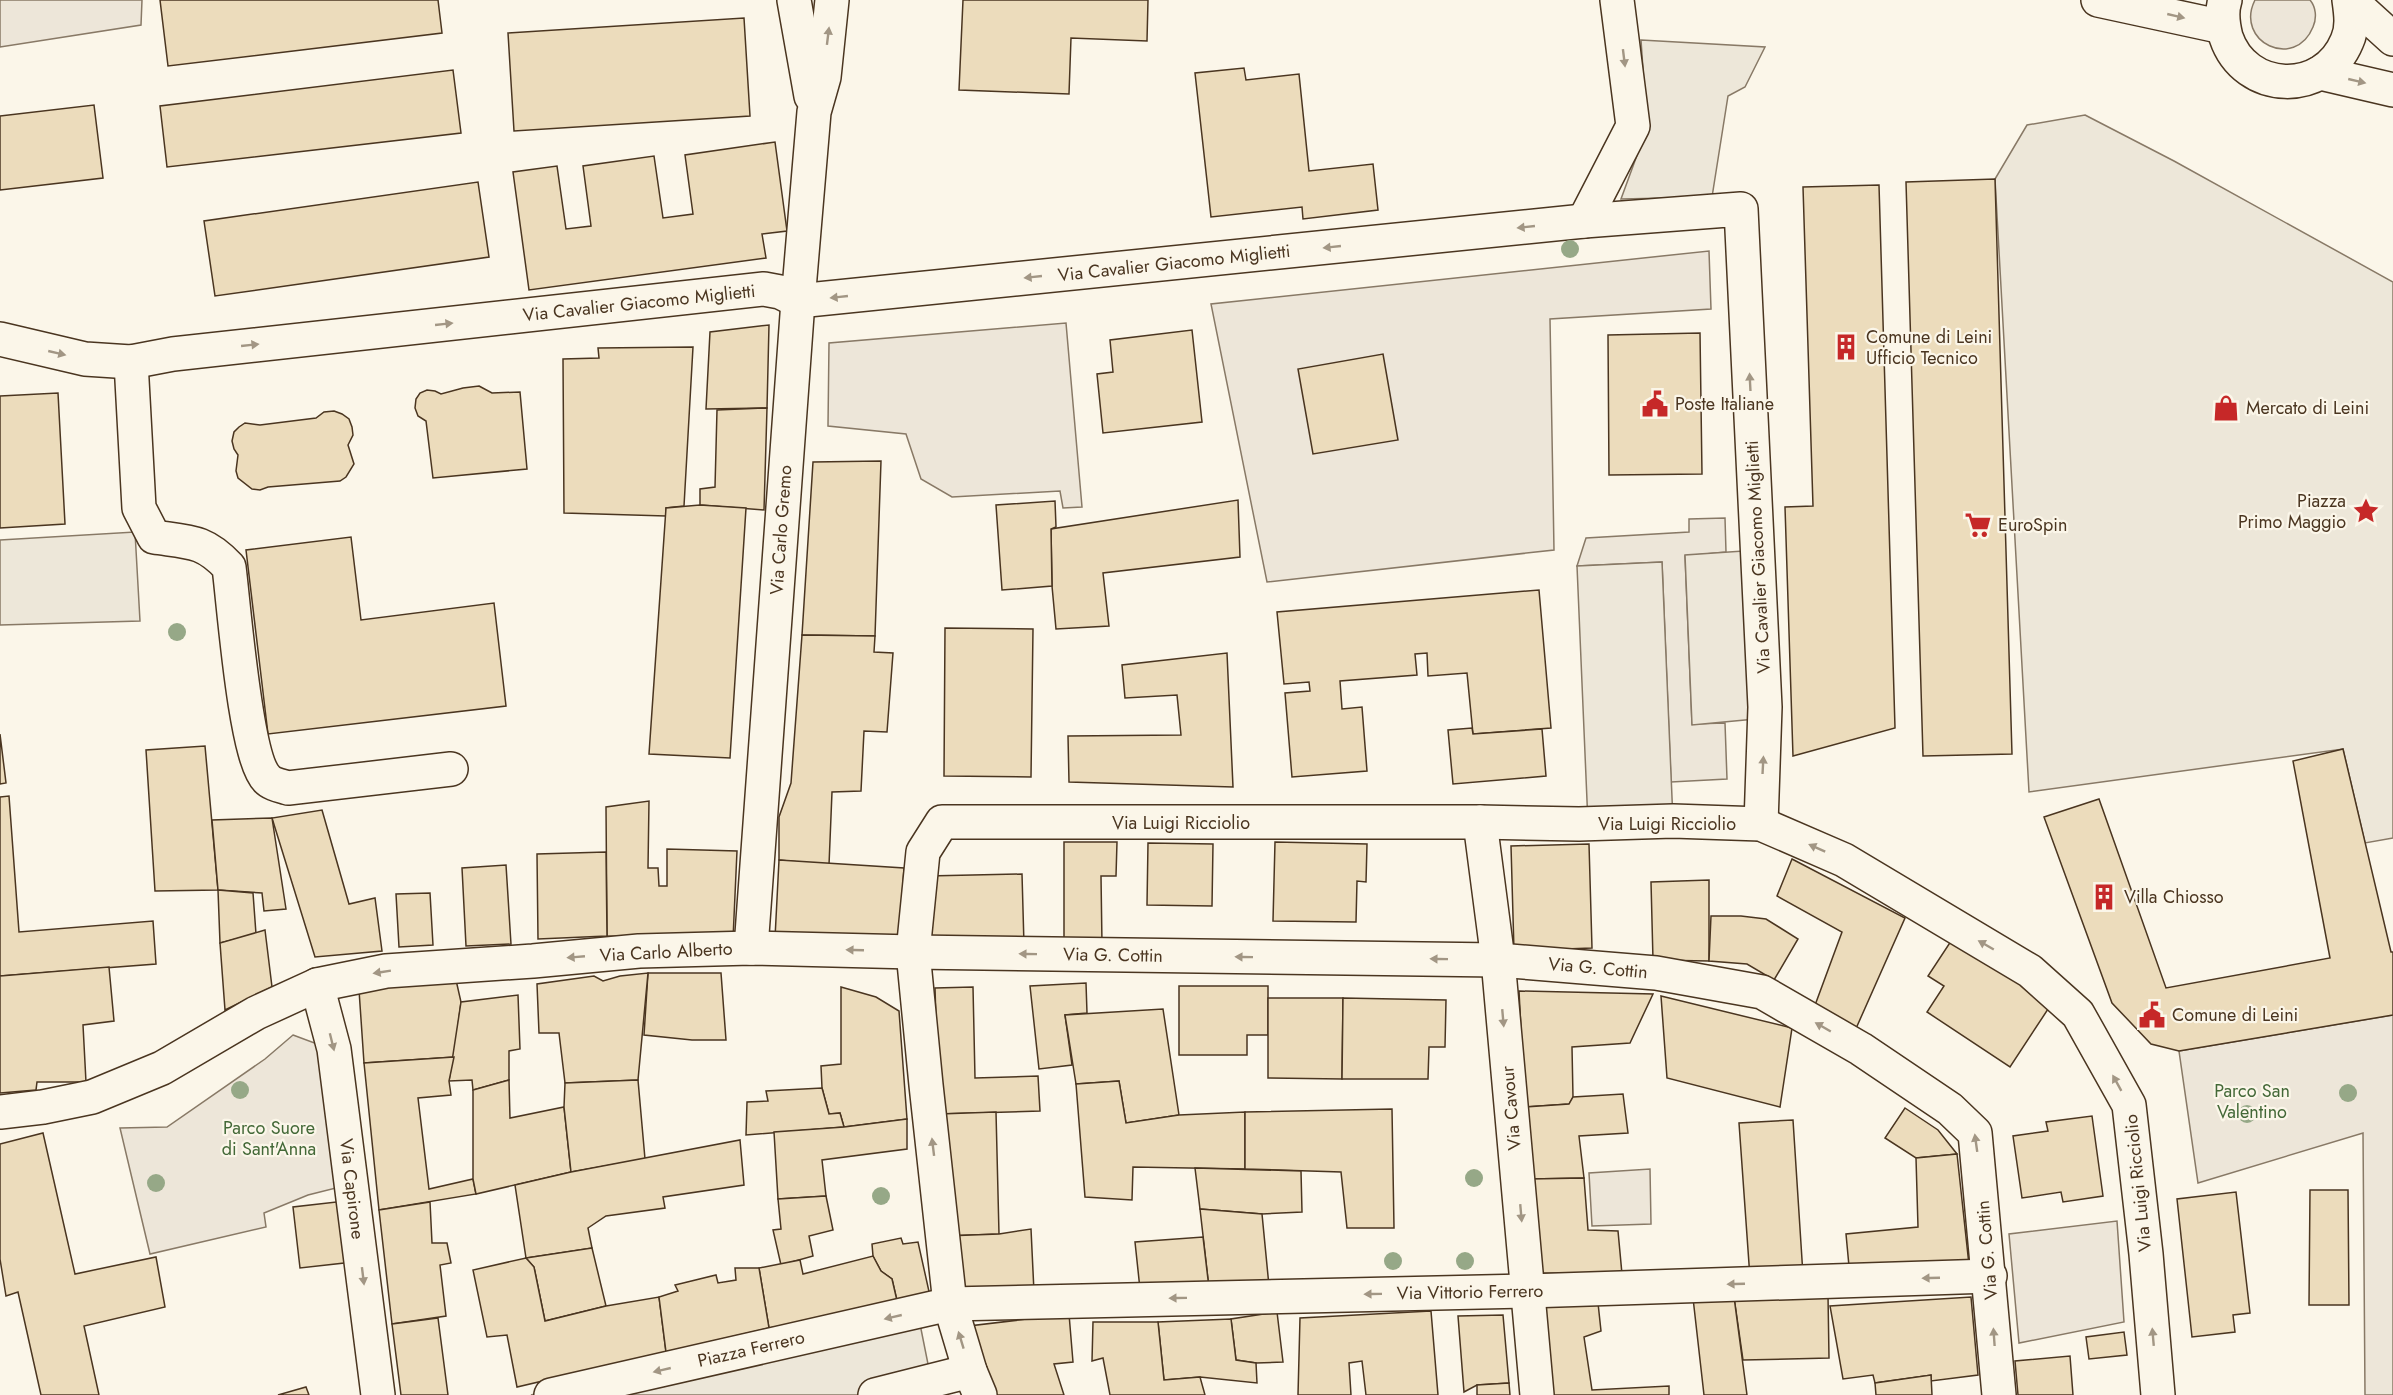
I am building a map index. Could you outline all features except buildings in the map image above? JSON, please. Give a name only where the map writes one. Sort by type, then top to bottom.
[{"type":"street","name":"Via Carlo Gremo","points":[[794,0],[814,112]]},
{"type":"street","name":"Via Carlo Gremo","points":[[751,948],[814,112],[824,77],[832,0]]},
{"type":"street","points":[[1584,221],[1633,126],[1617,0]]},
{"type":"street","points":[[2098,0],[2224,13],[2230,47],[2242,64],[2260,76],[2280,82],[2301,81],[2320,73],[2336,59],[2348,41],[2352,20],[2349,0]]},
{"type":"street","points":[[2349,0],[2393,39]]},
{"type":"street","points":[[2320,73],[2393,90]]},
{"type":"street","name":"Via Cavalier Giacomo Miglietti","points":[[0,339],[85,359],[131,362],[173,354],[764,289],[780,292],[798,301],[1584,221],[1741,209],[1765,707],[1761,824]]},
{"type":"street","points":[[131,362],[139,508],[154,537],[194,542],[214,552],[229,567],[250,738],[259,766],[268,781],[288,788],[451,769]]},
{"type":"street","name":"Via Luigi Ricciolio","points":[[913,952],[922,852],[942,822],[1579,824],[1673,821],[1761,824],[1844,860],[2030,971],[2078,1014],[2129,1106],[2146,1254],[2158,1395]]},
{"type":"street","name":"Via Cavour","points":[[1480,822],[1498,960],[1537,1395]]},
{"type":"street","name":"Via Carlo Alberto","points":[[0,1112],[43,1107],[92,1097],[162,1068],[256,1013],[317,985],[386,971],[639,951],[751,948],[913,952]]},
{"type":"street","points":[[875,1395],[975,1383],[950,1304],[913,952]]},
{"type":"street","name":"Via G. Cottin","points":[[913,952],[1498,960],[1656,973],[1762,992],[1861,1049],[1950,1109],[1975,1133],[1990,1276],[1999,1395]]},
{"type":"street","name":"Via Capirone","points":[[317,985],[334,1048],[378,1395]]},
{"type":"street","name":"Via Vittorio Ferrero","points":[[950,1304],[1528,1291],[1990,1276]]},
{"type":"street","name":"Piazza Ferrero","points":[[551,1395],[950,1304]]},
{"type":"green space","points":[[0,0],[142,0],[141,25],[0,47]]},
{"type":"green space","points":[[2255,0],[2310,0],[2315,13],[2313,27],[2304,40],[2293,47],[2281,49],[2269,46],[2259,39],[2253,28],[2251,15]]},
{"type":"green space","points":[[1709,251],[1711,309],[1550,319],[1554,550],[1267,582],[1211,304]]},
{"type":"green space","points":[[1066,323],[1082,507],[1063,508],[1060,491],[952,497],[921,479],[906,434],[828,426],[829,343]]},
{"type":"green space","points":[[1725,518],[1726,552],[1685,556],[1692,724],[1725,723],[1727,779],[1671,782],[1662,562],[1577,566],[1586,538],[1689,532],[1689,519]]},
{"type":"green space","name":"Parco San Valentino","points":[[2393,1015],[2393,1395],[2365,1395],[2363,1133],[2198,1183],[2179,1051]]},
{"type":"green space","name":"Parco Suore di Sant'Anna","points":[[293,1035],[328,1048],[340,1187],[308,1195],[264,1213],[266,1227],[150,1254],[120,1128],[167,1127],[265,1059]]},
{"type":"green space","points":[[1650,1169],[1651,1224],[1592,1226],[1589,1173]]},
{"type":"green space","points":[[2117,1221],[2124,1322],[2019,1343],[2009,1234]]},
{"type":"shaded area","points":[[1641,40],[1765,47],[1745,87],[1728,96],[1712,197],[1621,199],[1647,128]]},
{"type":"shaded area","points":[[2085,115],[2174,161],[2393,282],[2393,838],[2365,843],[2343,749],[2029,792],[1995,179],[2027,125]]},
{"type":"shaded area","points":[[135,532],[140,621],[0,625],[0,540]]},
{"type":"shaded area","points":[[1758,550],[1766,718],[1692,725],[1685,555]]},
{"type":"shaded area","points":[[1662,562],[1673,821],[1588,824],[1577,566]]},
{"type":"shaded area","points":[[916,1304],[933,1389],[915,1395],[531,1395]]},
{"type":"place","name":"Comune di Leini Ufficio Tecnico","points":[[1846,347]]},
{"type":"place","name":"Poste Italiane","points":[[1655,404]]},
{"type":"place","name":"Mercato di Leini","points":[[2226,408]]},
{"type":"place","name":"Piazza Primo Maggio","points":[[2366,511]]},
{"type":"place","name":"EuroSpin","points":[[1978,525]]},
{"type":"place","name":"Villa Chiosso","points":[[2104,897]]},
{"type":"place","name":"Comune di Leini","points":[[2152,1015]]}]
